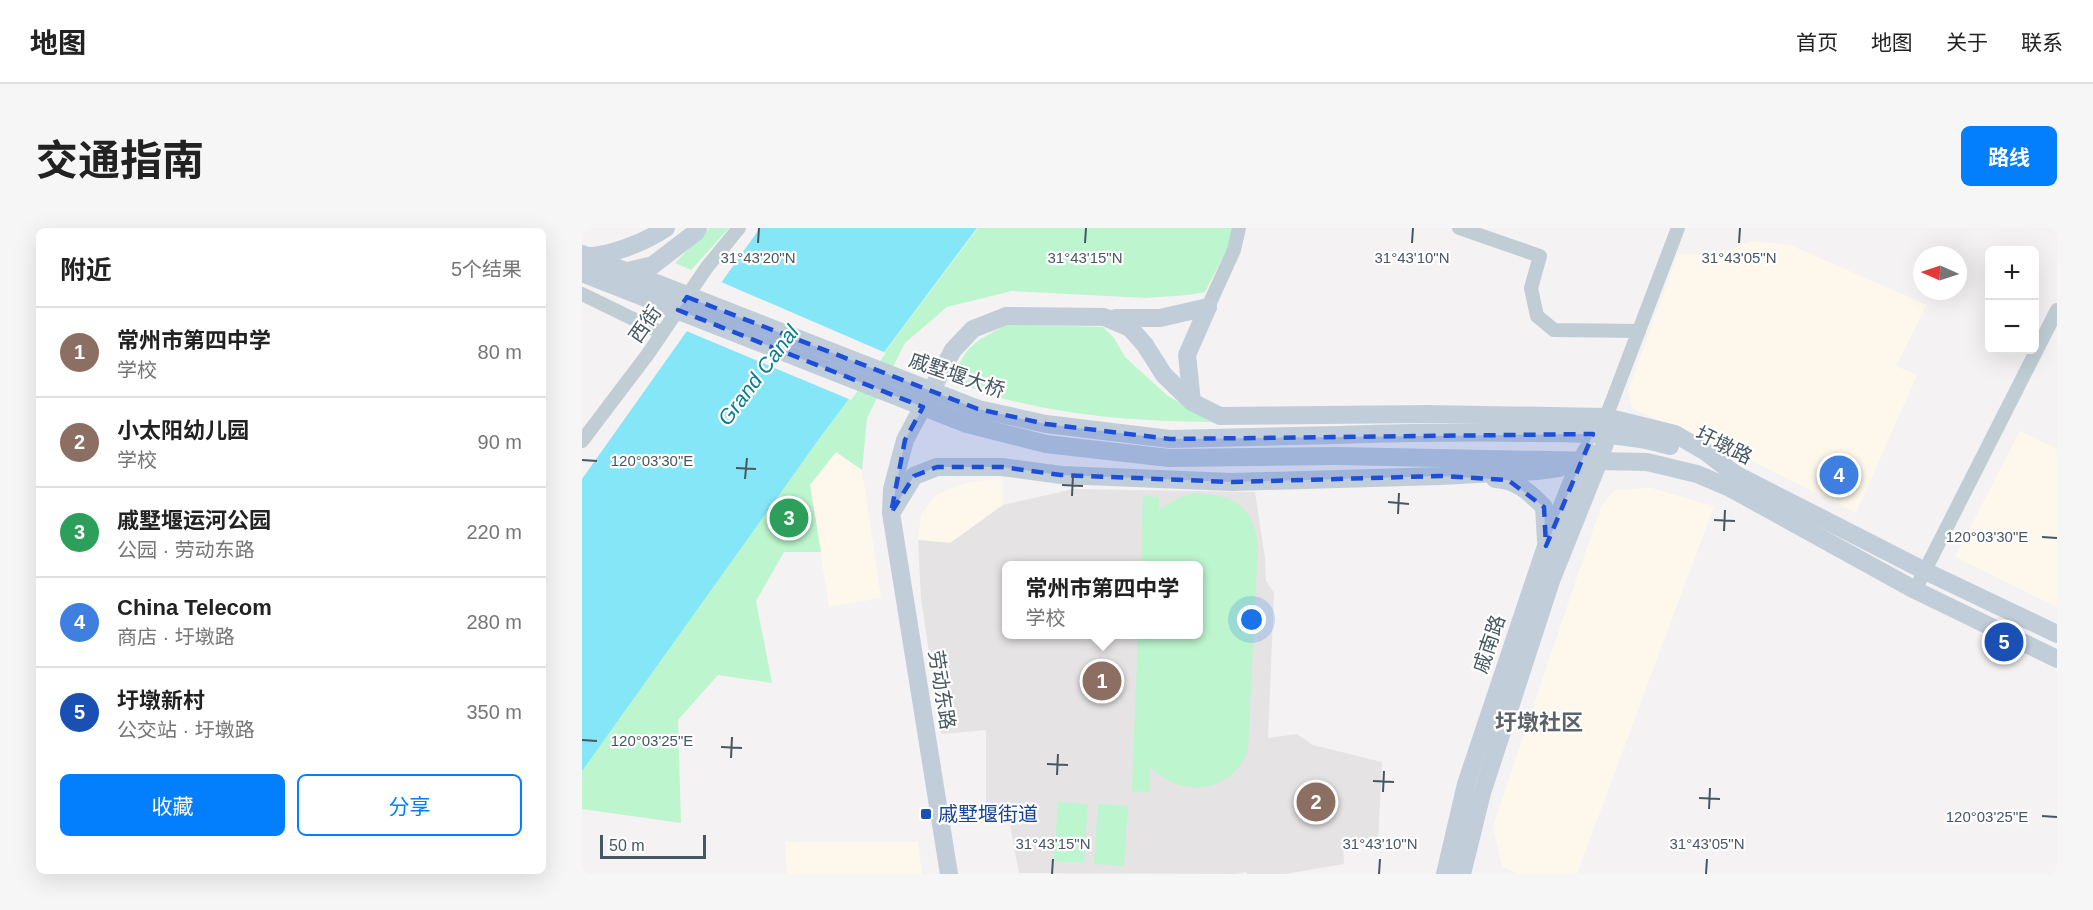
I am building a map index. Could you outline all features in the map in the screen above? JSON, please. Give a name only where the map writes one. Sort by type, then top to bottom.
[{"type":"main road","points":[[582,255],[590,257],[630,246],[666,228]]},
{"type":"main road","points":[[582,274],[603,277],[653,265],[696,232],[698,228]]},
{"type":"main road","name":"戚墅堰大桥","points":[[582,255],[978,409],[1046,424],[1170,439],[1602,428]]},
{"type":"main road","name":"戚墅堰大桥","points":[[582,274],[967,424],[1046,444],[1169,458],[1337,456]]},
{"type":"main road","points":[[1192,402],[1187,355],[1208,307]]},
{"type":"main road","name":"劳动东路","points":[[949,874],[891,513],[892,489],[905,440],[953,350],[973,329],[1006,316],[1160,318],[1208,307]]},
{"type":"main road","points":[[1104,317],[1130,328],[1145,345],[1164,375],[1192,402],[1220,416],[1428,414],[1602,428]]},
{"type":"main road","name":"圩墩路","points":[[1602,428],[1675,434],[1706,452],[1740,477],[1925,571],[2057,634]]},
{"type":"main road","name":"戚南路","points":[[1445,874],[1466,784],[1546,546],[1602,428]]},
{"type":"main road","name":"圩墩路","points":[[1337,456],[1647,462],[1697,474],[1730,489],[1915,590],[2057,659]]},
{"type":"main road","points":[[1366,457],[1441,476],[1508,480],[1524,488],[1544,507],[1546,546]]},
{"type":"main road","points":[[891,513],[914,477],[937,467],[1002,467],[1061,475],[1232,482],[1537,471],[1587,462]]},
{"type":"main road","name":"戚南路","points":[[1462,874],[1482,794],[1587,462]]},
{"type":"street","name":"西街","points":[[582,441],[662,333],[707,267],[739,228]]},
{"type":"street","points":[[1208,307],[1234,250],[1239,228]]},
{"type":"street","points":[[1459,228],[1540,256],[1531,288],[1537,316],[1554,330],[1639,331]]},
{"type":"street","name":"戚南路","points":[[1602,428],[1678,228]]},
{"type":"street","points":[[582,294],[662,333]]},
{"type":"street","points":[[1915,590],[2057,310]]},
{"type":"highlighted area","points":[[687,297],[978,409],[1046,424],[1170,439],[1593,434],[1546,546],[1544,507],[1508,480],[1441,476],[1232,482],[1061,475],[1002,467],[937,467],[914,476],[891,513],[905,440],[923,407],[678,310]]},
{"type":"shaded area","points":[[1752,241],[1790,245],[1927,305],[1896,366],[1917,375],[1856,513],[1760,465],[1632,408],[1628,391],[1678,254],[1719,254]]},
{"type":"shaded area","points":[[2020,431],[2057,449],[2057,607],[1955,557]]},
{"type":"shaded area","points":[[836,452],[862,470],[881,598],[829,607],[810,485]]},
{"type":"shaded area","points":[[1002,478],[1003,505],[950,543],[918,540],[921,514],[936,495],[965,483]]},
{"type":"shaded area","points":[[1651,488],[1714,506],[1577,874],[1517,874],[1502,866],[1493,826],[1601,506],[1615,490]]},
{"type":"shaded area","points":[[1073,489],[1255,492],[1265,558],[1266,581],[1274,593],[1268,738],[1297,734],[1313,745],[1382,762],[1378,843],[1343,842],[1344,864],[1285,874],[1247,874],[1246,872],[1236,874],[1019,873],[1008,814],[986,817],[986,730],[941,734],[921,598],[918,540],[950,543],[1003,505]]},
{"type":"shaded area","points":[[785,842],[918,842],[922,874],[787,874]]},
{"type":"green space","points":[[709,228],[729,228],[691,270],[675,263]]},
{"type":"green space","points":[[978,228],[1232,228],[1230,243],[1205,292],[1145,298],[1012,291],[947,307],[905,343],[867,418],[862,470],[836,452],[810,485],[821,552],[784,552],[756,601],[772,683],[718,675],[678,720],[681,823],[582,809],[582,771],[584,767],[819,439]]},
{"type":"green space","points":[[1008,324],[1103,327],[1114,338],[1125,357],[1168,396],[1212,422],[1135,419],[1035,406],[988,394],[952,380],[962,358],[973,345]]},
{"type":"green space","points":[[1195,493],[1230,500],[1246,511],[1255,531],[1258,545],[1248,750],[1240,765],[1230,776],[1218,783],[1205,787],[1176,784],[1162,777],[1150,767],[1149,792],[1132,791],[1138,639],[1203,639],[1203,561],[1141,561],[1143,496],[1159,497],[1159,510],[1180,497]]},
{"type":"green space","points":[[1058,802],[1088,804],[1084,863],[1054,861]]},
{"type":"green space","points":[[1098,804],[1128,806],[1124,866],[1094,864]]},
{"type":"water","name":"Grand Canal","points":[[760,228],[977,228],[819,439],[582,771],[582,479]]},
{"type":"pier","points":[[719,281],[886,353],[851,400],[684,330]]},
{"type":"place","name":"China Telecom","points":[[1839,475]]},
{"type":"place","name":"戚墅堰运河公园","points":[[789,518]]},
{"type":"place","name":"圩墩新村","points":[[2004,642]]},
{"type":"place","name":"常州市第四中学","points":[[1102,681]]},
{"type":"place","name":"小太阳幼儿园","points":[[1316,802]]},
{"type":"place","name":"戚墅堰街道","points":[[926,814]]},
{"type":"district","name":"圩墩社区","points":[[1539,722]]}]
